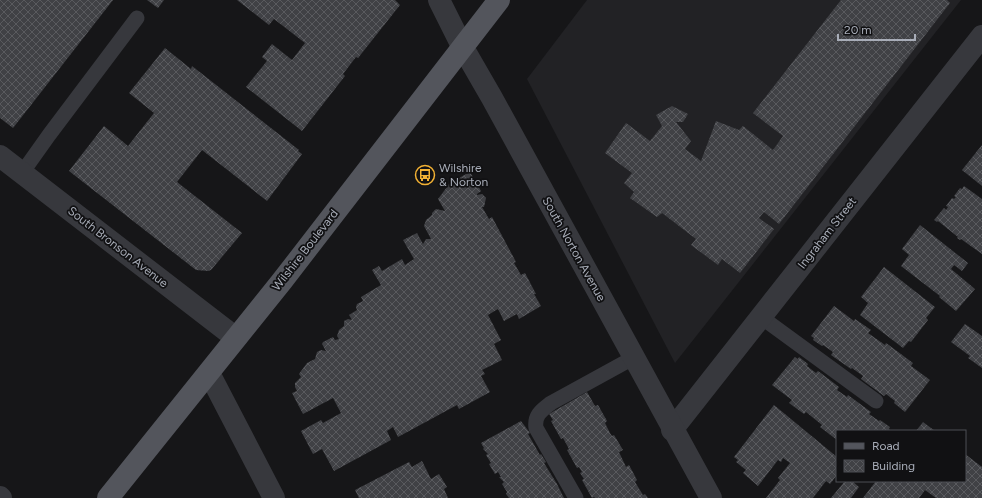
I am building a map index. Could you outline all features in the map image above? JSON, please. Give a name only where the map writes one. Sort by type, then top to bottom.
[{"type":"main road","name":"Wilshire Boulevard","points":[[108,498],[282,281],[499,0]]},
{"type":"street","name":"South Norton Avenue","points":[[439,0],[462,46],[492,98],[672,430],[711,498]]},
{"type":"street","name":"Ingraham Street","points":[[672,430],[982,36]]},
{"type":"street","name":"South Bronson Avenue","points":[[0,156],[236,338]]},
{"type":"street","points":[[209,373],[274,498]]},
{"type":"lane","points":[[22,173],[137,18]]},
{"type":"lane","points":[[761,317],[876,401]]},
{"type":"lane","points":[[576,498],[536,428],[535,421],[542,410],[551,403],[633,358]]},
{"type":"shaded area","points":[[587,0],[961,0],[675,363],[527,79]]},
{"type":"building","points":[[0,0],[113,0],[13,128],[0,118]]},
{"type":"building","points":[[147,0],[164,0],[158,8]]},
{"type":"building","points":[[237,0],[395,0],[400,5],[358,58],[356,57],[343,74],[345,76],[302,131],[246,87],[267,61],[262,57],[272,44],[292,60],[305,43],[274,19],[269,25]]},
{"type":"building","points":[[841,0],[947,0],[950,3],[779,224],[764,212],[759,218],[774,229],[740,273],[722,259],[718,265],[691,245],[696,239],[662,213],[657,217],[630,198],[634,192],[624,183],[632,173],[605,153],[626,123],[650,141],[662,126],[656,115],[672,106],[688,114],[683,122],[676,122],[691,141],[685,149],[701,161],[716,121],[739,130],[743,126],[773,150],[783,136],[753,113]]},
{"type":"building","points":[[165,48],[191,69],[192,66],[299,150],[298,151],[302,154],[267,201],[202,150],[177,182],[242,233],[211,270],[208,271],[196,270],[69,171],[104,126],[128,146],[154,113],[129,93]]},
{"type":"building","points":[[982,145],[982,186],[962,170]]},
{"type":"building","points":[[470,172],[481,191],[477,195],[482,194],[486,198],[484,207],[482,207],[489,219],[492,217],[516,262],[514,263],[521,275],[525,273],[541,306],[519,319],[517,314],[504,321],[498,309],[488,315],[501,340],[494,344],[502,360],[482,370],[485,374],[481,376],[490,392],[459,409],[457,405],[398,437],[393,427],[387,431],[391,440],[334,471],[322,449],[313,454],[301,431],[321,420],[323,423],[341,413],[333,398],[303,414],[292,393],[297,391],[295,383],[301,377],[299,374],[307,363],[315,359],[317,352],[321,350],[326,351],[322,344],[323,342],[333,337],[335,340],[339,339],[337,336],[339,330],[344,326],[344,321],[348,319],[352,320],[349,315],[357,310],[357,304],[363,301],[361,297],[381,285],[372,270],[379,266],[382,271],[402,259],[405,265],[414,259],[403,240],[417,233],[423,244],[426,239],[431,239],[424,226],[426,220],[436,209],[445,211],[438,199],[450,183]]},
{"type":"building","points":[[964,186],[982,199],[982,254],[961,239],[960,240],[957,238],[958,237],[938,221],[937,222],[934,220],[944,208],[946,210],[948,207],[946,206],[952,198],[954,199],[956,197],[954,196],[960,188],[962,189]]},
{"type":"building","points":[[920,225],[968,263],[962,271],[954,265],[951,269],[975,289],[956,311],[939,297],[940,296],[901,266],[909,255],[902,249]]},
{"type":"building","points":[[884,267],[935,307],[926,318],[928,320],[911,342],[909,341],[903,348],[860,315],[868,303],[861,297]]},
{"type":"building","points":[[834,306],[854,321],[855,319],[871,330],[868,333],[885,345],[886,343],[913,363],[911,366],[930,380],[905,412],[886,394],[884,396],[861,379],[863,376],[831,355],[833,352],[813,340],[814,338],[811,336]]},
{"type":"building","points":[[965,324],[982,336],[982,368],[968,358],[970,356],[951,342]]},
{"type":"building","points":[[795,357],[798,359],[799,357],[816,373],[818,371],[839,387],[837,390],[847,397],[848,395],[871,412],[869,414],[890,427],[890,430],[836,430],[836,439],[820,427],[822,425],[806,412],[804,414],[789,403],[792,400],[772,385]]},
{"type":"building","points":[[587,392],[595,406],[598,405],[607,421],[605,423],[610,433],[612,436],[614,435],[623,450],[619,452],[626,467],[629,465],[637,480],[635,482],[643,495],[645,494],[648,498],[592,498],[582,480],[584,479],[580,473],[582,472],[579,467],[577,468],[567,450],[569,449],[563,438],[561,439],[551,421],[553,420],[549,414]]},
{"type":"building","points":[[774,405],[836,456],[836,476],[830,484],[826,481],[813,498],[766,498],[780,480],[778,478],[790,463],[783,458],[781,462],[778,460],[758,486],[743,473],[746,470],[736,462],[738,460],[734,457]]},
{"type":"building","points":[[521,421],[530,433],[528,434],[540,455],[541,454],[546,462],[544,463],[564,498],[509,498],[502,484],[504,482],[499,477],[501,477],[498,472],[495,474],[489,464],[491,463],[486,455],[488,454],[483,449],[484,448],[481,443]]},
{"type":"building","points":[[923,422],[934,430],[917,430]]},
{"type":"building","points":[[966,455],[982,467],[982,498],[936,498],[925,490],[919,498],[863,498],[875,482],[966,482]]},
{"type":"building","points":[[422,461],[431,479],[439,474],[447,487],[444,489],[448,498],[359,498],[355,490],[409,462],[412,467]]},
{"type":"building","points":[[844,482],[853,482],[859,487],[851,498],[831,498]]},
{"type":"place","name":"Wilshire & Norton","points":[[425,175]]}]
